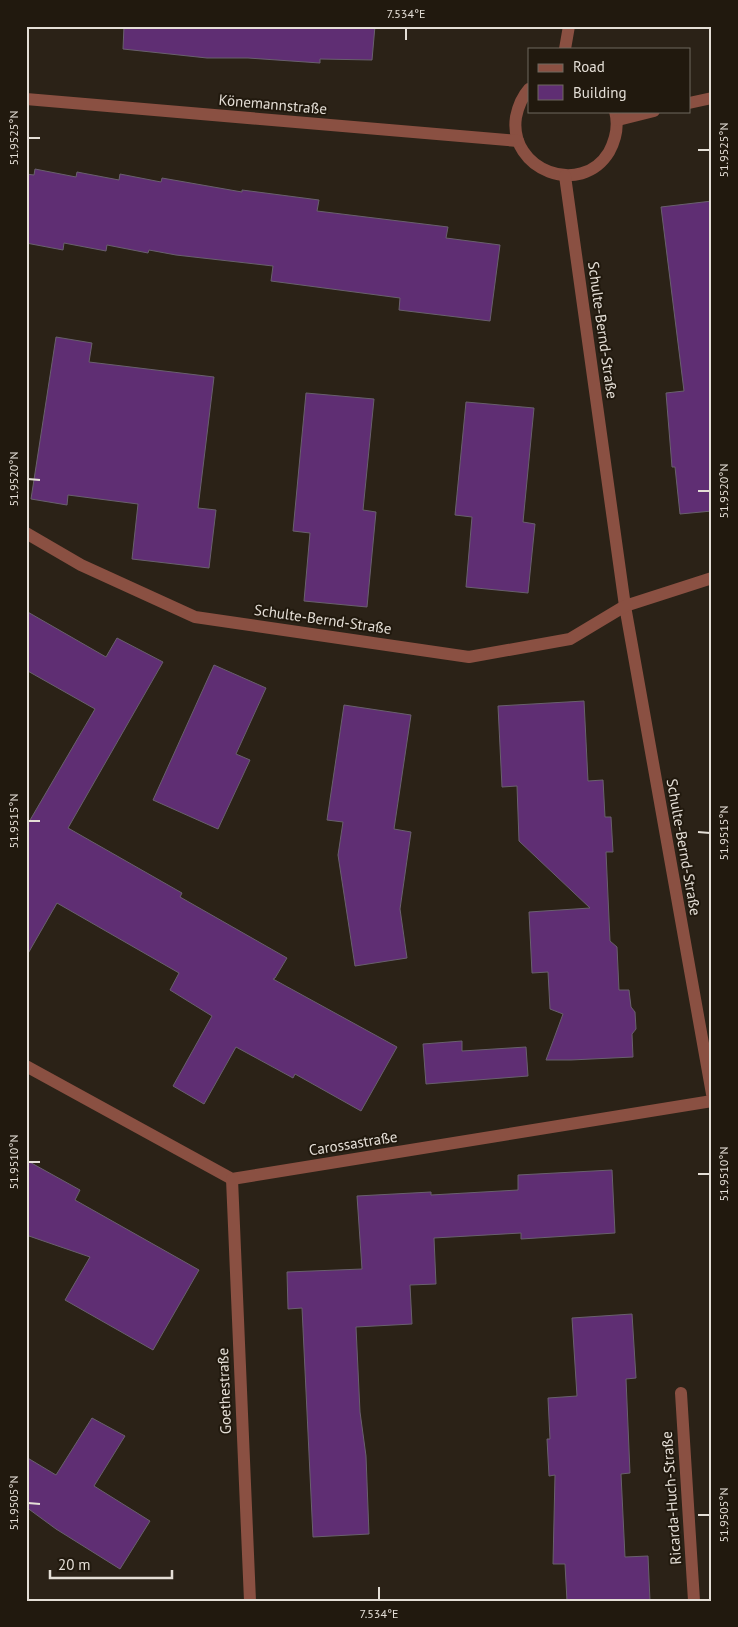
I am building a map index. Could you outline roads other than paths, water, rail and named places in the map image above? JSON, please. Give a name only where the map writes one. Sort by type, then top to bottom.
[{"type":"street","points":[[565,48],[569,26]]},
{"type":"street","points":[[528,91],[517,108],[515,125],[518,141],[525,155],[536,166],[550,173],[566,176],[587,172],[604,159],[615,141],[616,115],[644,112]]},
{"type":"street","points":[[690,103],[712,98]]},
{"type":"street","name":"Könemannstraße","points":[[26,100],[518,141]]},
{"type":"street","name":"Schulte-Bernd-Straße","points":[[566,176],[625,606],[712,1094]]},
{"type":"street","name":"Schulte-Bernd-Straße","points":[[26,533],[81,565],[194,617],[469,657],[570,639],[625,606],[712,578]]},
{"type":"street","points":[[26,1066],[232,1179]]},
{"type":"street","name":"Carossastraße","points":[[232,1179],[712,1101]]},
{"type":"street","name":"Goethestraße","points":[[232,1179],[250,1601]]},
{"type":"street","name":"Ricarda-Huch-Straße","points":[[680,1393],[694,1601]]}]
